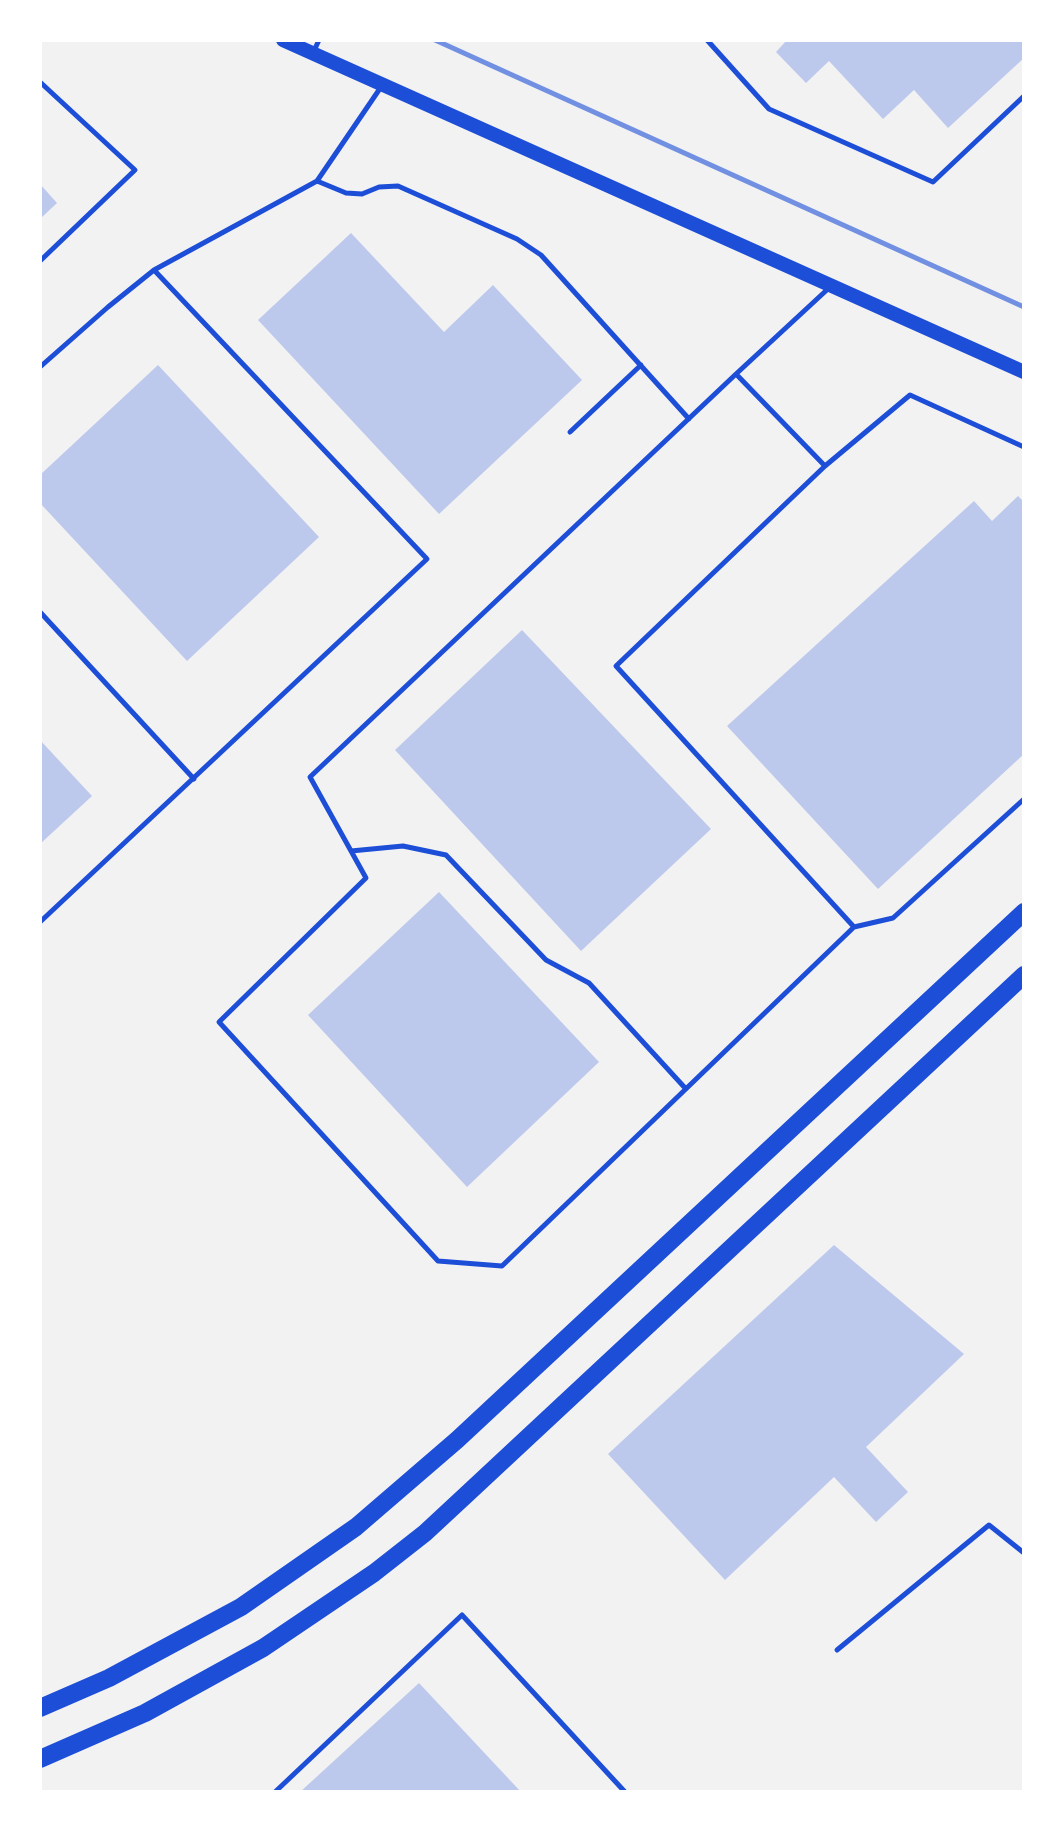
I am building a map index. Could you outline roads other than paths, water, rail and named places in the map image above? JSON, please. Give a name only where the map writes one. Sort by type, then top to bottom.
[{"type":"main road","points":[[284,40],[316,47],[383,85],[1024,372]]},
{"type":"main road","points":[[40,1708],[109,1678],[241,1607],[356,1527],[457,1440],[1024,912]]},
{"type":"main road","points":[[40,1759],[145,1713],[251,1654],[384,1565],[487,1476],[1024,975]]},
{"type":"lane","points":[[707,40],[769,109],[933,182],[1024,96]]},
{"type":"lane","points":[[40,82],[135,170],[40,261]]},
{"type":"lane","points":[[40,367],[154,270],[317,181],[383,85]]},
{"type":"lane","points":[[317,181],[346,193],[362,194],[379,187],[398,186],[517,239],[541,255],[689,419]]},
{"type":"lane","points":[[40,922],[427,559],[154,270]]},
{"type":"lane","points":[[832,285],[310,777],[366,878],[219,1022],[438,1261],[502,1266],[854,927],[893,918],[1024,799]]},
{"type":"lane","points":[[570,432],[641,365]]},
{"type":"lane","points":[[736,374],[825,466]]},
{"type":"lane","points":[[854,927],[616,666],[825,466],[910,395],[1024,447]]},
{"type":"lane","points":[[40,612],[194,779]]},
{"type":"lane","points":[[351,851],[403,846],[446,855],[546,960],[589,983],[686,1089]]},
{"type":"lane","points":[[837,1650],[989,1525],[1024,1553]]},
{"type":"lane","points":[[275,1792],[462,1615],[625,1792]]},
{"type":"railway","points":[[435,40],[1024,307]]}]
